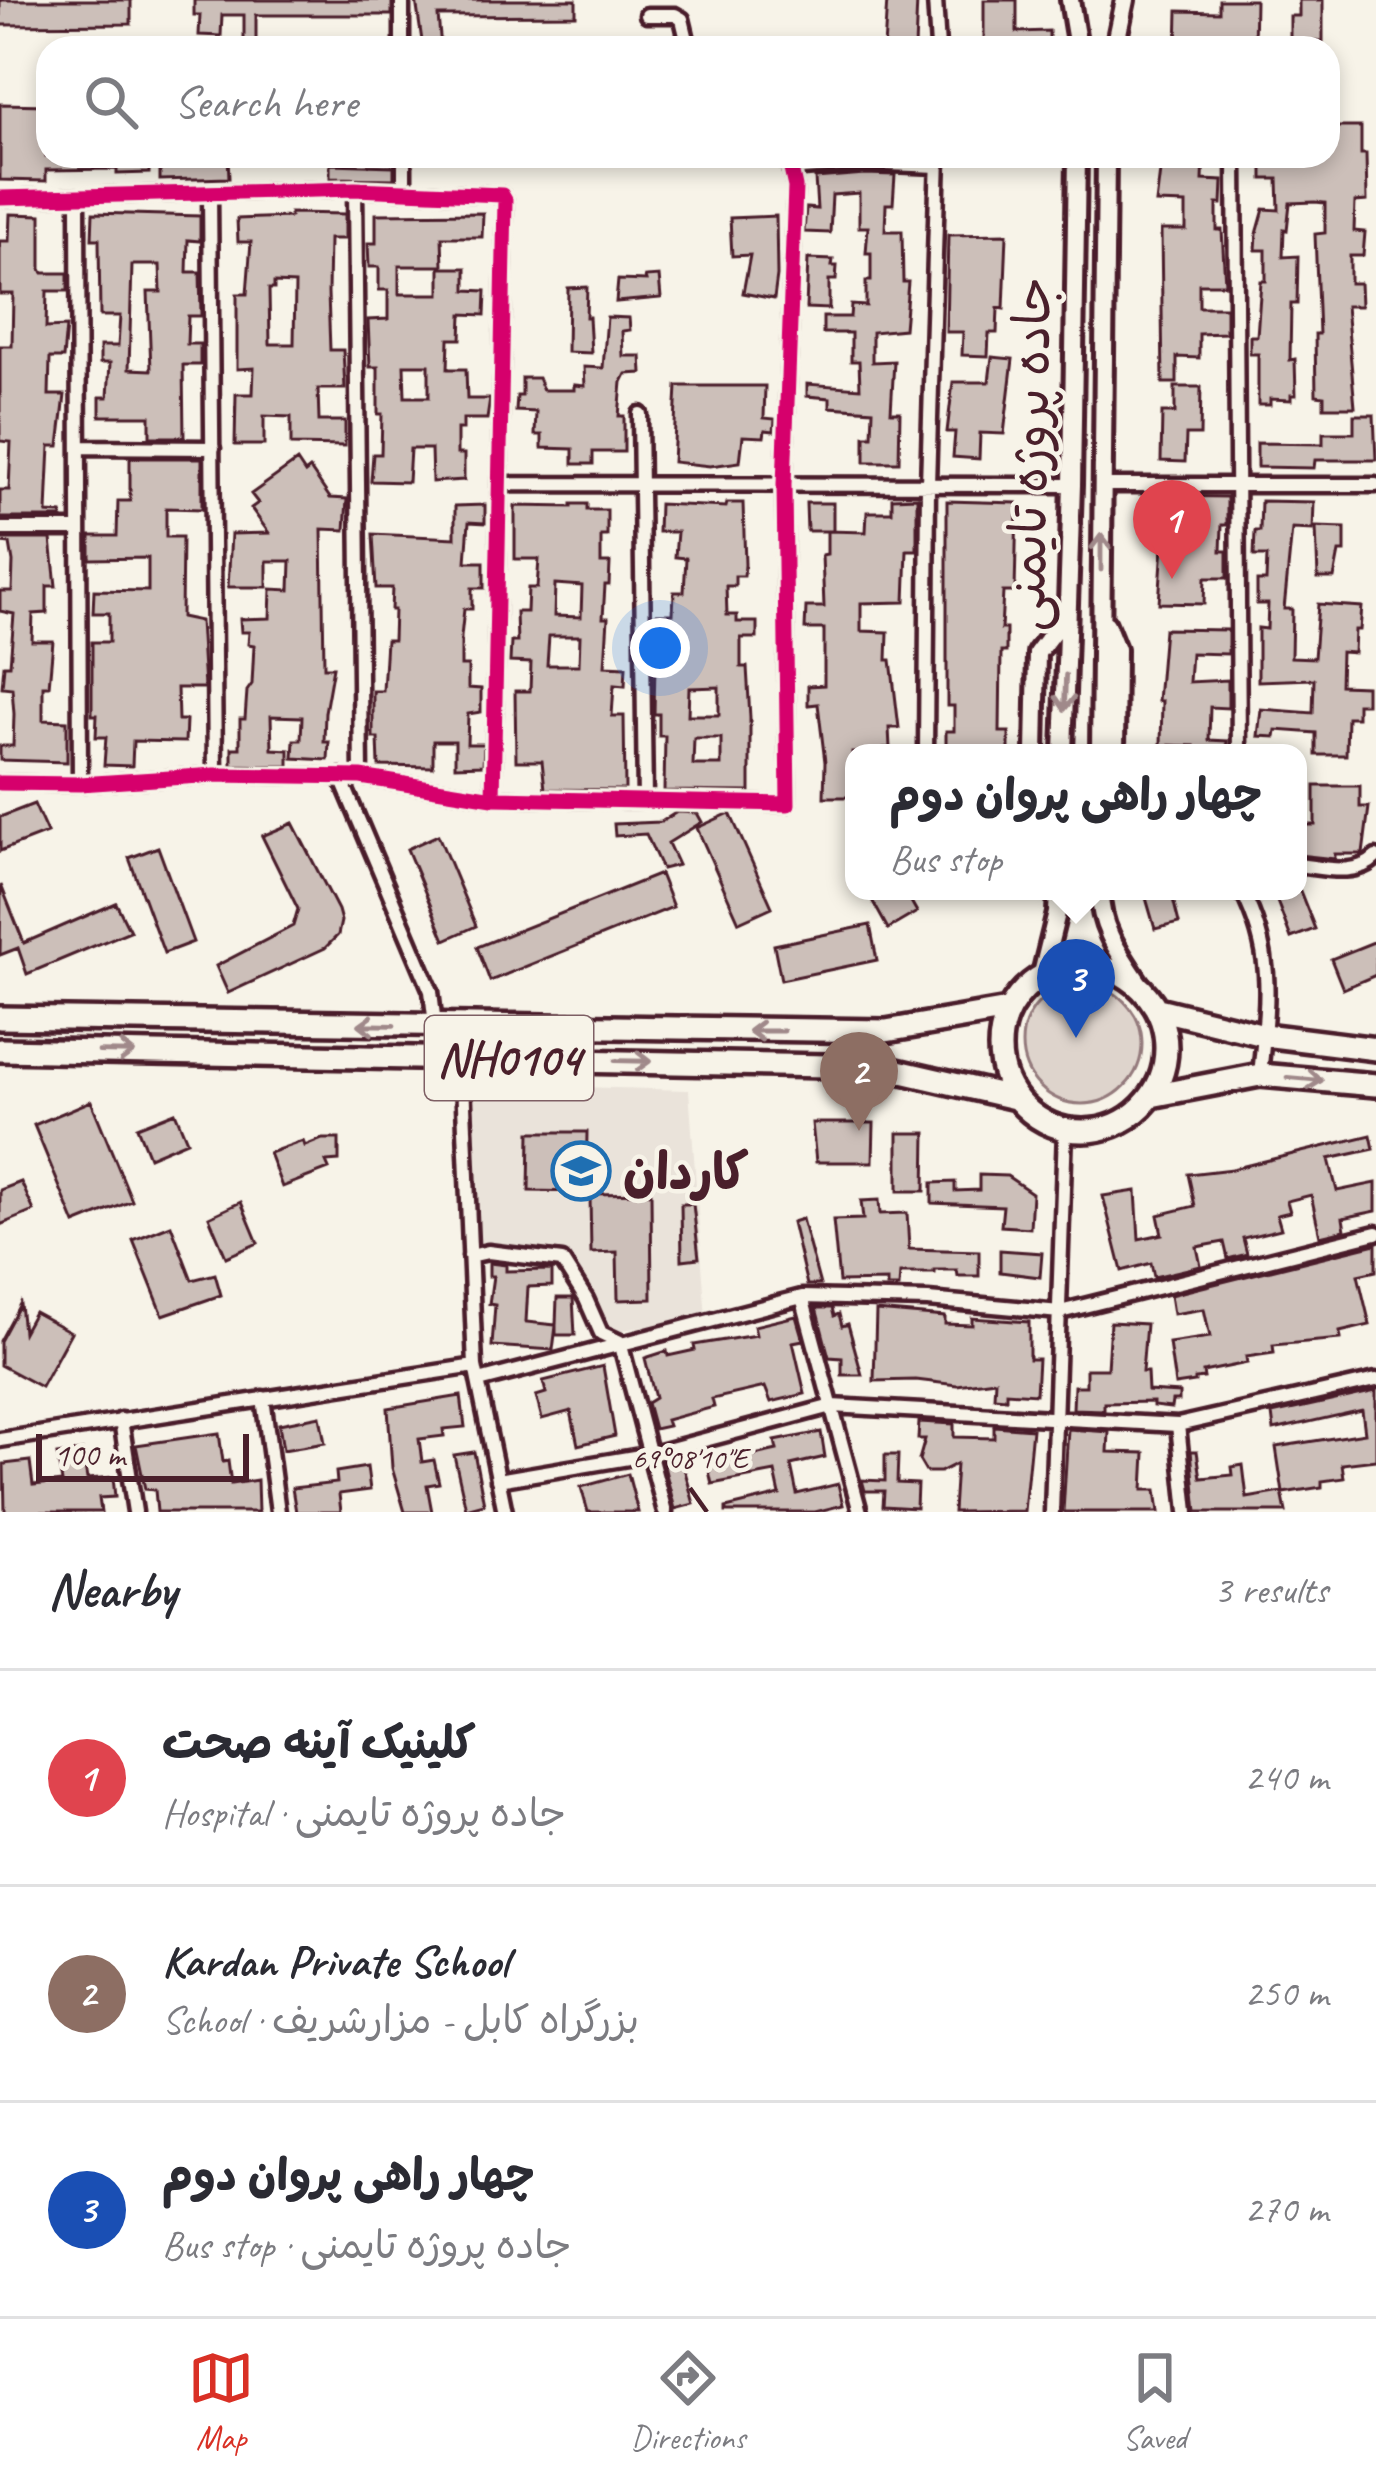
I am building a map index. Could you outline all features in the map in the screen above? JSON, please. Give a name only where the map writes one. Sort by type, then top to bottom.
[{"type":"highway","points":[[1015,1098],[1001,1071],[999,1040],[1007,1010],[1022,989],[1042,974],[1077,964],[1112,969],[1142,988],[1158,1009],[1166,1038],[1164,1069],[1151,1096],[1128,1119],[1098,1131],[1065,1130]]},
{"type":"highway","points":[[1158,1009],[1264,1035],[1376,1049]]},
{"type":"highway","name":"NH0104","points":[[0,1018],[886,1031],[1007,1010]]},
{"type":"highway","name":"NH0104","points":[[0,1050],[880,1066],[1015,1098],[1037,1119],[1065,1130]]},
{"type":"highway","points":[[1151,1096],[1260,1075],[1376,1085]]},
{"type":"main road","points":[[1070,0],[1076,36]]},
{"type":"main road","points":[[1118,36],[1125,0]]},
{"type":"main road","name":"جاده پروژه تایمنی","points":[[1063,744],[1076,168]]},
{"type":"main road","name":"جاده پروژه تایمنی","points":[[1100,744],[1106,168]]},
{"type":"main road","points":[[1035,744],[1037,653],[1068,612]]},
{"type":"main road","points":[[1101,612],[1116,649],[1115,744]]},
{"type":"main road","points":[[1042,974],[1058,900]]},
{"type":"main road","points":[[1100,900],[1112,943],[1142,988]]},
{"type":"street","points":[[402,0],[403,36]]},
{"type":"street","points":[[935,0],[937,36]]},
{"type":"street","points":[[647,15],[675,15],[682,19],[686,36]]},
{"type":"street","points":[[404,168],[404,189]]},
{"type":"street","points":[[0,783],[340,776],[493,799],[788,804],[784,485],[795,187],[790,168]]},
{"type":"street","points":[[926,744],[938,168]]},
{"type":"street","points":[[1235,168],[1239,744]]},
{"type":"street","points":[[356,189],[361,777]]},
{"type":"street","points":[[0,198],[404,189],[498,192],[505,200],[493,799]]},
{"type":"street","points":[[210,193],[215,775]]},
{"type":"street","points":[[78,196],[80,784]]},
{"type":"street","points":[[640,414],[644,800]]},
{"type":"street","points":[[79,446],[213,448]]},
{"type":"street","points":[[500,484],[1072,484]]},
{"type":"street","points":[[1101,485],[1376,484]]},
{"type":"street","points":[[0,529],[78,530]]},
{"type":"street","points":[[340,776],[431,991],[435,1027]]},
{"type":"street","points":[[1307,866],[1347,870],[1368,865],[1376,856]]},
{"type":"street","points":[[1246,900],[1258,924],[1269,979],[1260,1075]]},
{"type":"street","points":[[461,1057],[476,1366],[505,1512]]},
{"type":"street","points":[[1052,1512],[1065,1130]]},
{"type":"street","points":[[478,1381],[802,1298],[928,1300],[1060,1312],[1376,1233]]},
{"type":"street","points":[[470,1256],[488,1252],[562,1261],[601,1333],[620,1342],[665,1512]]},
{"type":"street","points":[[802,1298],[860,1512]]},
{"type":"street","points":[[0,1440],[476,1366]]},
{"type":"street","points":[[498,1480],[652,1454],[832,1406],[1178,1425],[1376,1380]]},
{"type":"street","points":[[263,1398],[278,1512]]},
{"type":"street","points":[[121,1420],[135,1512]]},
{"type":"street","points":[[1178,1425],[1187,1512]]},
{"type":"shaded area","points":[[1082,984],[1105,989],[1124,1002],[1137,1021],[1142,1044],[1137,1067],[1124,1086],[1105,1099],[1082,1104],[1059,1099],[1040,1086],[1027,1067],[1022,1044],[1027,1021],[1040,1002],[1059,989]]},
{"type":"shaded area","name":"کاردان","points":[[463,1084],[689,1090],[706,1318],[601,1333],[562,1261],[470,1256]]},
{"type":"building","points":[[0,0],[131,0],[131,24],[0,25]]},
{"type":"building","points":[[194,0],[392,0],[392,15],[256,15],[256,36],[244,36],[244,15],[222,15],[221,36],[199,35],[200,15],[194,15]]},
{"type":"building","points":[[416,0],[576,0],[576,15],[438,16],[440,36],[421,36]]},
{"type":"building","points":[[887,0],[917,0],[916,36],[885,36]]},
{"type":"building","points":[[984,0],[1017,0],[1017,32],[1049,31],[1049,36],[984,36]]},
{"type":"building","points":[[1219,0],[1255,0],[1254,36],[1177,36],[1178,11],[1219,12]]},
{"type":"building","points":[[1299,0],[1323,0],[1323,36],[1290,36],[1290,16],[1299,16]]},
{"type":"building","points":[[0,104],[36,105],[36,168],[149,168],[149,173],[117,174],[117,169],[46,170],[46,181],[0,180]]},
{"type":"building","points":[[1340,127],[1361,127],[1367,201],[1355,202],[1354,231],[1365,232],[1363,256],[1350,256],[1350,283],[1360,283],[1361,306],[1346,306],[1355,407],[1324,407],[1324,396],[1316,395],[1315,234],[1325,233],[1325,203],[1315,202],[1290,203],[1284,229],[1283,257],[1298,256],[1290,360],[1295,359],[1296,395],[1258,405],[1258,354],[1250,354],[1250,336],[1257,336],[1266,250],[1256,250],[1257,234],[1264,209],[1279,210],[1278,179],[1263,179],[1263,168],[1340,168]]},
{"type":"building","points":[[160,168],[229,168],[229,178],[160,180]]},
{"type":"building","points":[[330,168],[394,168],[394,179],[330,178]]},
{"type":"building","points":[[1160,168],[1204,168],[1203,180],[1223,181],[1217,230],[1222,230],[1225,284],[1199,284],[1199,307],[1226,307],[1226,333],[1199,334],[1199,358],[1177,357],[1177,383],[1163,383],[1161,230],[1186,230],[1186,204],[1156,203]]},
{"type":"building","points":[[895,175],[893,204],[886,204],[885,231],[902,231],[903,282],[908,282],[904,329],[872,332],[872,362],[894,361],[891,412],[900,412],[899,462],[865,462],[865,436],[872,436],[873,410],[830,407],[830,398],[807,396],[807,384],[860,388],[859,361],[851,361],[851,333],[823,333],[823,317],[850,317],[851,305],[866,306],[871,253],[866,253],[868,227],[859,227],[859,193],[832,195],[830,233],[804,232],[806,208],[817,209],[815,178]]},
{"type":"building","points":[[93,213],[200,216],[200,241],[188,240],[187,272],[200,272],[201,316],[188,316],[187,344],[200,344],[200,365],[183,365],[184,437],[150,437],[150,416],[100,416],[100,397],[108,397],[110,363],[100,363],[100,346],[118,346],[120,316],[100,316],[99,239],[92,239]],"holes":[[[132,265],[160,265],[161,292],[148,292],[151,370],[129,369]]]},
{"type":"building","points":[[290,213],[345,214],[345,239],[329,239],[328,293],[330,350],[343,350],[345,389],[318,389],[319,421],[345,421],[345,446],[291,445],[291,417],[264,416],[264,445],[235,445],[236,394],[253,394],[254,368],[237,369],[237,294],[247,294],[251,242],[238,242],[237,219],[290,217]],"holes":[[[274,283],[295,284],[294,344],[270,344],[269,289],[274,289]]]},
{"type":"building","points":[[483,213],[482,237],[442,237],[443,266],[399,266],[399,294],[440,294],[440,268],[466,268],[466,290],[486,291],[485,315],[462,314],[461,339],[449,339],[448,369],[466,369],[467,399],[490,399],[487,419],[463,419],[463,429],[457,429],[464,480],[432,482],[431,449],[410,449],[408,482],[371,481],[373,454],[381,454],[382,414],[378,414],[378,367],[370,367],[368,320],[388,319],[388,290],[379,290],[379,267],[369,267],[368,243],[376,243],[376,214]],"holes":[[[404,365],[429,365],[429,397],[405,397]]]},
{"type":"building","points":[[10,214],[41,215],[41,269],[43,273],[68,273],[68,291],[47,291],[46,328],[66,327],[63,358],[50,358],[49,395],[65,395],[59,446],[50,446],[47,513],[62,514],[62,518],[0,518],[0,490],[9,490],[11,442],[0,441],[0,346],[12,346],[13,294],[0,294],[0,241],[9,241]]},
{"type":"building","points":[[776,216],[774,299],[743,293],[750,255],[732,256],[730,218]]},
{"type":"building","points":[[1007,234],[1004,309],[998,308],[997,333],[989,333],[988,356],[962,355],[963,332],[946,332],[948,235]]},
{"type":"building","points":[[808,259],[833,260],[832,266],[837,266],[836,280],[829,280],[829,309],[806,308]]},
{"type":"building","points":[[659,276],[661,298],[616,302],[618,280],[646,281],[645,277]]},
{"type":"building","points":[[587,287],[591,353],[567,352],[568,288]]},
{"type":"building","points":[[607,317],[629,318],[630,330],[622,331],[623,356],[641,356],[642,373],[626,374],[622,382],[619,416],[624,416],[624,452],[593,452],[593,464],[573,464],[573,449],[542,448],[542,435],[535,435],[536,412],[516,411],[517,396],[522,396],[522,378],[538,378],[543,390],[585,386],[584,367],[603,368]]},
{"type":"building","points":[[992,357],[1013,359],[1004,434],[980,433],[979,459],[953,457],[955,432],[947,432],[953,382],[989,382]]},
{"type":"building","points":[[677,386],[765,386],[764,418],[775,419],[774,431],[765,430],[764,437],[743,436],[740,462],[710,466],[673,462]]},
{"type":"building","points":[[1175,387],[1201,387],[1200,435],[1186,435],[1185,462],[1161,461],[1162,413],[1175,413]]},
{"type":"building","points":[[1354,415],[1374,415],[1376,460],[1315,460],[1314,468],[1257,467],[1257,443],[1323,444],[1323,433],[1354,433]]},
{"type":"building","points":[[130,458],[202,458],[202,509],[166,508],[166,537],[182,537],[181,617],[200,621],[204,688],[177,688],[178,720],[186,720],[185,742],[133,741],[132,766],[104,765],[106,737],[96,737],[97,715],[92,715],[92,642],[109,642],[109,613],[93,613],[94,590],[148,591],[148,558],[90,559],[90,536],[117,536],[118,501],[130,501]]},
{"type":"building","points":[[297,461],[305,473],[310,469],[330,498],[347,499],[345,530],[322,529],[324,667],[333,667],[325,712],[328,760],[293,758],[294,740],[301,740],[302,717],[271,716],[272,749],[289,750],[289,766],[232,765],[232,748],[240,748],[240,719],[245,719],[252,684],[254,645],[248,644],[249,632],[241,632],[240,619],[270,618],[271,589],[290,590],[291,561],[267,561],[267,587],[228,587],[231,534],[269,533],[251,508],[258,503],[251,494]]},
{"type":"building","points":[[1160,496],[1227,497],[1221,551],[1227,551],[1227,578],[1205,578],[1204,604],[1159,603],[1165,517],[1159,517]]},
{"type":"building","points":[[917,497],[917,550],[907,550],[905,602],[861,603],[861,631],[888,632],[887,660],[891,660],[899,728],[889,728],[890,744],[845,744],[845,797],[824,797],[818,704],[808,705],[808,686],[824,685],[824,629],[805,629],[806,607],[824,607],[822,555],[827,554],[827,531],[866,532],[867,512],[892,512],[892,498]]},
{"type":"building","points":[[947,501],[1017,503],[1015,592],[1003,592],[1001,629],[1006,629],[1006,652],[1001,652],[1000,732],[1009,732],[1009,744],[946,744],[946,731],[954,731],[954,706],[947,706]]},
{"type":"building","points":[[1261,501],[1314,502],[1313,530],[1292,529],[1284,609],[1292,609],[1291,657],[1314,658],[1318,604],[1362,607],[1354,653],[1341,652],[1340,685],[1366,686],[1366,704],[1357,704],[1357,717],[1347,717],[1346,755],[1316,755],[1316,733],[1276,730],[1275,737],[1258,736],[1261,709],[1313,713],[1314,679],[1258,681],[1258,628],[1267,629],[1268,604],[1257,604],[1257,581],[1266,581],[1267,556],[1254,556]]},
{"type":"building","points":[[727,503],[743,503],[745,565],[744,576],[735,576],[735,586],[726,586],[727,615],[737,615],[737,622],[757,622],[757,638],[741,638],[750,718],[750,792],[664,791],[665,736],[659,736],[659,714],[654,714],[656,614],[673,614],[674,592],[684,592],[686,558],[675,557],[677,532],[658,532],[659,504],[726,507]],"holes":[[[719,687],[719,715],[688,715],[689,688]],[[694,738],[721,738],[721,765],[693,765]]]},
{"type":"building","points":[[806,503],[833,503],[833,531],[807,531]]},
{"type":"building","points":[[587,504],[587,510],[607,510],[607,536],[601,536],[601,563],[610,563],[603,618],[608,618],[605,666],[626,667],[625,686],[614,685],[612,716],[624,716],[625,790],[545,789],[542,761],[516,761],[515,691],[530,691],[531,663],[510,662],[511,642],[517,642],[516,612],[527,612],[528,588],[537,588],[539,559],[515,559],[515,506]],"holes":[[[555,584],[582,586],[581,617],[554,616]],[[549,636],[580,636],[579,665],[547,665]]]},
{"type":"building","points":[[485,505],[485,523],[469,522],[466,562],[484,562],[484,588],[472,588],[472,609],[464,609],[461,637],[461,666],[468,666],[468,688],[481,689],[481,712],[468,714],[467,744],[484,744],[483,765],[455,766],[455,741],[433,741],[433,767],[379,766],[378,738],[373,738],[373,691],[383,691],[386,640],[393,640],[394,610],[392,588],[376,588],[373,534],[455,538],[455,506]]},
{"type":"building","points":[[1316,527],[1345,528],[1345,552],[1339,552],[1334,578],[1318,578]]},
{"type":"building","points":[[0,539],[51,539],[56,586],[47,586],[47,613],[33,614],[32,641],[53,641],[49,686],[43,686],[43,720],[67,721],[67,762],[0,760],[0,746],[13,746],[12,688],[2,687],[4,665],[10,665],[14,614],[0,611],[0,591],[12,591],[13,562],[10,544]]},
{"type":"building","points":[[1164,629],[1228,630],[1228,654],[1191,653],[1189,682],[1228,680],[1228,708],[1210,707],[1209,740],[1227,744],[1161,744],[1162,701],[1158,701]]},
{"type":"building","points":[[1315,786],[1360,786],[1360,807],[1369,807],[1363,854],[1335,854],[1335,859],[1307,856],[1307,825],[1315,825]]},
{"type":"building","points":[[34,804],[47,833],[0,851],[0,817]]},
{"type":"building","points":[[677,812],[697,813],[702,822],[668,843],[678,865],[662,869],[646,834],[615,836],[614,824],[661,822]]},
{"type":"building","points":[[730,813],[772,907],[739,922],[697,828]]},
{"type":"building","points":[[293,823],[338,910],[338,935],[325,948],[228,993],[216,966],[293,926],[298,909],[262,836]]},
{"type":"building","points":[[438,835],[476,926],[445,940],[407,849]]},
{"type":"building","points":[[158,847],[193,942],[164,953],[129,858]]},
{"type":"building","points":[[660,874],[673,907],[490,981],[477,947]]},
{"type":"building","points":[[1,885],[24,943],[116,903],[130,931],[27,974],[18,948],[0,955]]},
{"type":"building","points":[[872,900],[910,900],[917,912],[888,929]]},
{"type":"building","points":[[1147,900],[1173,900],[1179,923],[1155,929]]},
{"type":"building","points":[[1276,900],[1304,900],[1315,929],[1291,938]]},
{"type":"building","points":[[870,925],[877,960],[781,980],[774,945]]},
{"type":"building","points":[[1376,941],[1376,975],[1343,989],[1331,959]]},
{"type":"building","points":[[91,1101],[132,1201],[75,1224],[34,1125]]},
{"type":"building","points":[[175,1112],[187,1141],[149,1157],[137,1127]]},
{"type":"building","points":[[812,1123],[874,1123],[873,1162],[816,1162]]},
{"type":"building","points":[[530,1132],[587,1132],[586,1192],[529,1191]]},
{"type":"building","points":[[898,1133],[926,1133],[925,1191],[898,1191]]},
{"type":"building","points":[[1371,1135],[1374,1149],[1329,1159],[1337,1191],[1376,1183],[1376,1211],[1343,1218],[1345,1230],[1320,1236],[1311,1195],[1287,1201],[1290,1212],[1277,1215],[1281,1229],[1243,1238],[1247,1254],[1228,1259],[1224,1242],[1197,1247],[1201,1266],[1154,1277],[1151,1263],[1122,1271],[1103,1196],[1136,1191],[1139,1239],[1162,1234],[1158,1215],[1195,1206],[1188,1174],[1232,1169]]},
{"type":"building","points":[[339,1139],[339,1161],[326,1162],[329,1169],[282,1187],[269,1153]]},
{"type":"building","points":[[979,1175],[1007,1176],[1032,1193],[1030,1228],[1001,1226],[1003,1206],[932,1203],[932,1183],[955,1182],[955,1191],[979,1190]]},
{"type":"building","points":[[21,1182],[34,1211],[0,1225],[0,1190]]},
{"type":"building","points":[[651,1193],[652,1299],[618,1300],[617,1252],[591,1253],[590,1194]]},
{"type":"building","points":[[879,1200],[880,1214],[907,1213],[909,1249],[979,1251],[979,1276],[934,1270],[900,1273],[899,1287],[887,1287],[887,1281],[839,1282],[833,1220],[863,1219],[861,1201]]},
{"type":"building","points":[[241,1202],[258,1243],[226,1257],[209,1217]]},
{"type":"building","points":[[681,1204],[693,1204],[699,1258],[682,1260]]},
{"type":"building","points":[[802,1219],[820,1285],[807,1285],[792,1222]]},
{"type":"building","points":[[171,1225],[192,1280],[215,1274],[221,1295],[163,1315],[133,1240]]},
{"type":"building","points":[[1376,1244],[1376,1271],[1358,1275],[1370,1325],[1340,1332],[1341,1339],[1273,1345],[1274,1353],[1246,1357],[1247,1363],[1203,1372],[1204,1378],[1175,1385],[1169,1343],[1210,1337],[1204,1309],[1173,1314],[1170,1295]]},
{"type":"building","points":[[1000,1250],[1042,1253],[1040,1277],[1000,1272]]},
{"type":"building","points":[[489,1263],[506,1265],[506,1271],[552,1270],[552,1286],[528,1287],[526,1322],[556,1325],[557,1298],[573,1298],[575,1335],[556,1335],[556,1326],[553,1350],[492,1346],[495,1305],[489,1304],[493,1276],[489,1276]]},
{"type":"building","points":[[20,1304],[23,1332],[34,1312],[71,1332],[41,1387],[0,1365],[0,1341]]},
{"type":"building","points":[[816,1308],[832,1308],[842,1326],[848,1324],[862,1375],[842,1375],[842,1358],[829,1357]]},
{"type":"building","points":[[876,1311],[945,1317],[945,1324],[972,1325],[972,1318],[1029,1322],[1029,1359],[1038,1359],[1036,1394],[1006,1392],[1006,1398],[994,1397],[995,1380],[957,1385],[874,1381]]},
{"type":"building","points":[[796,1316],[803,1340],[793,1342],[805,1394],[771,1402],[765,1387],[712,1399],[714,1407],[666,1420],[668,1426],[654,1429],[647,1403],[655,1398],[645,1358],[756,1335],[754,1326]]},
{"type":"building","points":[[1110,1322],[1146,1324],[1142,1372],[1147,1372],[1148,1391],[1179,1393],[1179,1401],[1172,1401],[1171,1408],[1153,1406],[1153,1402],[1104,1403],[1104,1410],[1073,1409],[1074,1386],[1086,1386],[1086,1369],[1107,1369]]},
{"type":"building","points":[[603,1366],[615,1436],[578,1445],[571,1411],[542,1419],[536,1396],[546,1393],[543,1381]]},
{"type":"building","points":[[1376,1391],[1376,1460],[1342,1464],[1344,1478],[1283,1493],[1276,1447],[1365,1433],[1362,1410],[1274,1430],[1272,1414]]},
{"type":"building","points":[[461,1396],[465,1427],[443,1429],[444,1436],[419,1439],[422,1462],[434,1460],[439,1483],[427,1485],[432,1512],[405,1512],[392,1468],[388,1408]]},
{"type":"building","points":[[320,1416],[325,1443],[283,1450],[279,1424]]},
{"type":"building","points":[[919,1422],[954,1424],[954,1437],[994,1438],[994,1426],[1032,1429],[1024,1511],[953,1512],[956,1464],[940,1472],[926,1472],[919,1460],[925,1439],[918,1439]]},
{"type":"building","points":[[1068,1429],[1109,1432],[1108,1452],[1145,1453],[1143,1490],[1156,1490],[1159,1512],[1063,1512]]},
{"type":"building","points":[[821,1432],[825,1457],[791,1465],[797,1494],[838,1484],[843,1505],[815,1512],[726,1512],[726,1508],[780,1495],[775,1472],[712,1484],[706,1458],[730,1453],[732,1460],[777,1450],[775,1441]]},
{"type":"building","points":[[219,1433],[231,1484],[257,1480],[258,1512],[157,1512],[155,1490],[145,1489],[136,1445]]},
{"type":"building","points":[[82,1451],[87,1479],[113,1477],[115,1497],[99,1498],[101,1512],[5,1512],[4,1464],[30,1461],[33,1485],[62,1482],[57,1455]]},
{"type":"building","points":[[1191,1451],[1197,1451],[1201,1478],[1233,1475],[1232,1467],[1243,1465],[1247,1498],[1282,1492],[1286,1512],[1197,1512]]},
{"type":"building","points":[[474,1452],[484,1504],[466,1509],[454,1455]]},
{"type":"building","points":[[885,1455],[898,1455],[897,1483],[917,1484],[916,1508],[883,1506],[884,1491],[865,1491],[862,1480],[885,1481]]},
{"type":"building","points":[[681,1457],[694,1504],[675,1509],[663,1462]]},
{"type":"building","points":[[367,1467],[370,1490],[339,1494],[341,1512],[296,1512],[292,1488],[337,1483],[336,1472]]},
{"type":"building","points":[[628,1474],[638,1512],[588,1512],[581,1487]]},
{"type":"cycle path","points":[[0,783],[80,784],[215,775],[361,777],[493,798],[788,804],[784,485],[795,187],[791,168]]},
{"type":"cycle path","points":[[0,198],[355,189],[502,195],[493,798]]},
{"type":"place","name":"کلینیک آینه صحت","points":[[1172,579]]},
{"type":"place","name":"چهار راهی پروان دوم","points":[[1076,1038]]},
{"type":"place","name":"Kardan Private School","points":[[859,1131]]},
{"type":"place","name":"کاردان","points":[[581,1171]]}]
